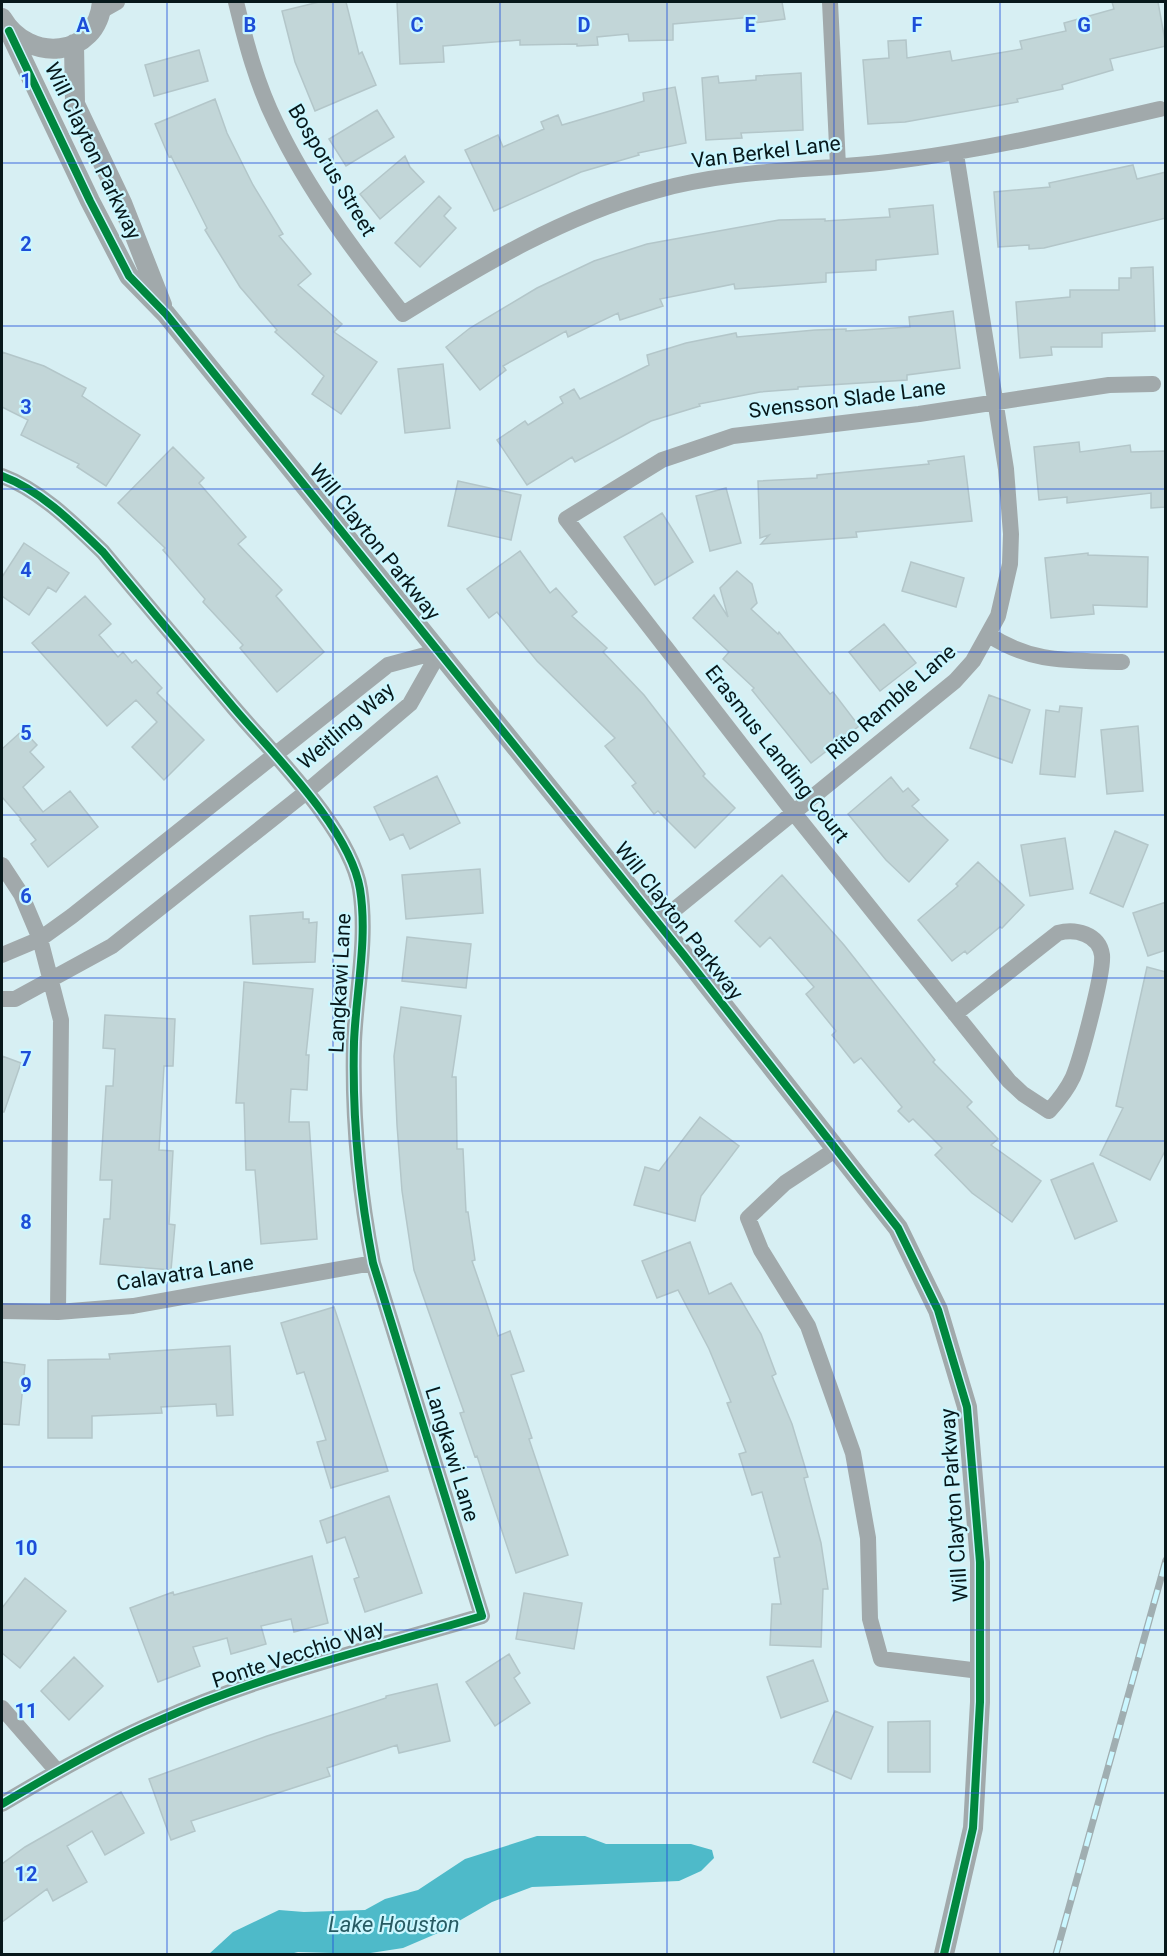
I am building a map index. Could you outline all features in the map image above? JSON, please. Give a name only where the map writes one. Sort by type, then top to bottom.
[{"type":"street","name":"Bosporus Street","points":[[236,2],[247,50],[275,123],[312,187],[353,250],[403,314]]},
{"type":"street","points":[[830,2],[838,166]]},
{"type":"street","points":[[5,24],[21,41],[35,48],[51,50],[74,44],[94,27],[106,5]]},
{"type":"street","name":"Will Clayton Parkway","points":[[5,24],[90,201],[129,276],[166,314],[440,651],[898,1228],[938,1310],[967,1407],[980,1562],[980,1671],[973,1828],[944,1954]]},
{"type":"street","name":"Will Clayton Parkway","points":[[74,44],[75,104],[122,203],[166,314]]},
{"type":"street","name":"Van Berkel Lane","points":[[403,314],[540,236],[619,201],[710,178],[956,154],[1015,143],[1160,109]]},
{"type":"street","name":"Rito Ramble Lane","points":[[658,923],[955,681],[973,661],[998,616],[1010,564],[1009,500],[996,402],[956,154]]},
{"type":"street","name":"Svensson Slade Lane","points":[[566,519],[662,460],[733,436],[919,414],[1108,386],[1153,384]]},
{"type":"street","name":"Langkawi Lane","points":[[2,476],[13,480],[69,519],[103,552],[273,754],[341,839],[360,888],[363,920],[354,1041],[354,1100],[361,1197],[373,1263],[482,1616]]},
{"type":"street","name":"Erasmus Landing Court","points":[[566,519],[794,813],[955,1014],[1009,1081],[1023,1094],[1049,1111],[1063,1095],[1080,1057],[1102,965],[1100,949],[1085,933],[1067,930],[1058,933],[955,1014]]},
{"type":"street","points":[[989,635],[1025,655],[1048,659],[1122,662]]},
{"type":"street","name":"Weitling Way","points":[[2,956],[40,939],[388,665],[440,651]]},
{"type":"street","name":"Weitling Way","points":[[2,999],[15,999],[112,946],[305,793],[410,704],[440,651]]},
{"type":"street","points":[[2,865],[21,894],[40,939],[53,980],[61,1020],[58,1312]]},
{"type":"street","points":[[835,1149],[785,1184],[748,1218],[761,1250],[808,1326],[853,1453],[868,1538],[870,1619],[881,1659],[980,1671]]},
{"type":"street","name":"Calavatra Lane","points":[[2,1311],[58,1312],[133,1306],[373,1263]]},
{"type":"street","name":"Ponte Vecchio Way","points":[[2,1804],[57,1771],[158,1720],[242,1688],[482,1616]]},
{"type":"street","points":[[2,1708],[57,1771]]},
{"type":"water","name":"Lake Houston","points":[[537,1836],[585,1836],[606,1844],[691,1844],[712,1850],[714,1858],[701,1871],[679,1881],[532,1887],[492,1902],[438,1933],[403,1948],[364,1954],[298,1952],[290,1954],[209,1954],[233,1932],[279,1910],[304,1912],[365,1910],[385,1899],[418,1890],[465,1859]]},
{"type":"building","points":[[319,2],[346,2],[359,54],[362,52],[376,85],[315,111],[295,62],[282,11]]},
{"type":"building","points":[[397,2],[782,2],[785,19],[754,23],[753,17],[673,24],[673,40],[629,41],[628,34],[597,37],[598,45],[520,45],[520,40],[443,46],[444,62],[400,64]]},
{"type":"building","points":[[1112,2],[1158,2],[1166,46],[1110,59],[1113,70],[1062,85],[1063,89],[1017,99],[1018,102],[905,122],[868,124],[863,60],[889,58],[888,41],[906,40],[907,58],[950,51],[952,61],[1022,49],[1020,41],[1066,31],[1064,23],[1114,9]]},
{"type":"building","points":[[199,50],[208,81],[154,96],[145,65]]},
{"type":"building","points":[[801,73],[803,130],[741,133],[742,138],[706,140],[702,78],[718,76],[719,83],[756,80],[756,76]]},
{"type":"building","points":[[675,87],[686,143],[638,153],[639,155],[581,172],[494,211],[465,150],[498,135],[503,147],[544,129],[541,122],[558,115],[562,125],[644,101],[643,93]]},
{"type":"building","points":[[215,99],[227,133],[253,185],[283,234],[279,236],[311,274],[298,285],[342,324],[334,332],[377,362],[341,414],[312,394],[324,376],[275,332],[277,330],[240,287],[205,230],[207,228],[171,156],[169,157],[155,124]]},
{"type":"building","points":[[377,110],[394,137],[346,166],[329,139]]},
{"type":"building","points":[[405,156],[410,167],[424,182],[380,219],[360,194]]},
{"type":"building","points":[[1133,165],[1137,179],[1166,172],[1166,218],[1044,248],[1029,249],[1029,245],[998,247],[994,192],[1050,187],[1049,183]]},
{"type":"building","points":[[439,196],[451,208],[444,216],[456,228],[420,267],[395,243]]},
{"type":"building","points":[[933,205],[938,254],[876,260],[876,270],[826,273],[826,282],[735,289],[734,284],[660,299],[663,306],[620,320],[618,313],[568,337],[566,331],[503,366],[506,370],[480,390],[446,347],[470,328],[537,288],[594,261],[647,244],[779,220],[825,219],[825,221],[890,217],[889,209]]},
{"type":"building","points":[[1153,267],[1155,331],[1102,333],[1102,347],[1051,347],[1052,355],[1020,358],[1016,302],[1070,297],[1070,290],[1119,290],[1119,278],[1131,278],[1131,268]]},
{"type":"building","points":[[953,311],[960,368],[907,375],[907,380],[798,387],[798,389],[760,392],[699,404],[700,406],[651,421],[575,462],[572,457],[527,485],[497,440],[525,421],[528,425],[563,403],[560,397],[574,389],[580,399],[649,365],[647,355],[686,343],[736,333],[737,337],[815,330],[846,329],[846,331],[910,327],[909,317]]},
{"type":"building","points":[[2,352],[44,366],[86,388],[82,396],[140,435],[106,486],[77,467],[79,464],[21,435],[28,420],[2,407]]},
{"type":"building","points":[[443,364],[450,428],[405,433],[398,369]]},
{"type":"building","points":[[1079,442],[1080,452],[1130,445],[1131,452],[1166,451],[1166,507],[1151,508],[1151,493],[1067,503],[1067,497],[1039,500],[1034,447]]},
{"type":"building","points":[[173,447],[204,478],[199,483],[246,537],[238,544],[282,590],[276,596],[324,652],[277,692],[240,648],[243,645],[203,602],[205,599],[163,550],[165,548],[118,503]]},
{"type":"building","points":[[964,456],[972,521],[856,532],[857,537],[761,544],[769,535],[760,538],[758,481],[817,478],[817,475],[929,464],[928,461]]},
{"type":"building","points":[[458,481],[521,495],[511,540],[448,526]]},
{"type":"building","points":[[726,488],[741,543],[710,551],[696,496]]},
{"type":"building","points":[[662,513],[693,562],[655,585],[624,537]]},
{"type":"building","points":[[24,543],[69,573],[56,592],[48,587],[29,615],[2,596],[2,577]]},
{"type":"building","points":[[520,551],[550,593],[556,588],[577,612],[572,616],[607,648],[603,652],[644,695],[705,774],[703,776],[735,808],[695,848],[658,811],[654,814],[632,786],[636,783],[605,746],[615,738],[537,661],[497,612],[489,618],[467,589]]},
{"type":"building","points":[[1088,553],[1088,555],[1148,557],[1147,607],[1093,605],[1094,614],[1051,618],[1045,558]]},
{"type":"building","points":[[911,562],[964,578],[956,607],[902,591]]},
{"type":"building","points":[[737,571],[752,584],[757,603],[751,609],[778,634],[779,632],[830,694],[833,692],[859,726],[811,763],[752,690],[754,688],[723,659],[729,652],[693,618],[714,595],[728,617],[720,588]]},
{"type":"building","points":[[85,596],[111,624],[99,635],[118,657],[123,652],[132,663],[136,660],[162,688],[157,693],[204,740],[164,780],[132,747],[157,722],[136,700],[107,726],[32,643]]},
{"type":"building","points":[[884,624],[916,663],[880,691],[849,652]]},
{"type":"building","points":[[989,695],[1030,710],[1012,763],[970,748]]},
{"type":"building","points":[[1060,706],[1082,708],[1075,777],[1040,774],[1046,710],[1059,712]]},
{"type":"building","points":[[1138,726],[1143,791],[1107,794],[1101,730]]},
{"type":"building","points":[[23,730],[37,745],[30,752],[44,767],[23,787],[43,812],[70,791],[98,827],[48,867],[31,844],[36,840],[2,797],[2,749]]},
{"type":"building","points":[[437,776],[460,823],[410,849],[403,834],[390,840],[374,807]]},
{"type":"building","points":[[891,777],[903,792],[908,788],[919,800],[912,806],[948,840],[909,882],[886,860],[848,814]]},
{"type":"building","points":[[1115,831],[1148,845],[1123,907],[1090,893]]},
{"type":"building","points":[[1065,838],[1073,889],[1030,896],[1021,845]]},
{"type":"building","points":[[978,862],[1024,905],[1002,928],[1000,927],[967,954],[965,951],[952,961],[918,920],[958,886],[956,884]]},
{"type":"building","points":[[480,869],[483,913],[406,919],[402,875]]},
{"type":"building","points":[[782,875],[844,945],[935,1060],[933,1062],[972,1102],[967,1107],[998,1139],[991,1145],[1041,1181],[1012,1222],[972,1193],[935,1155],[942,1148],[913,1119],[909,1122],[898,1111],[902,1107],[861,1058],[854,1063],[832,1035],[836,1031],[806,994],[814,987],[770,937],[760,947],[735,921]]},
{"type":"building","points":[[1166,902],[1166,950],[1148,956],[1133,913]]},
{"type":"building","points":[[303,912],[303,919],[309,919],[309,923],[317,922],[315,962],[253,964],[250,916]]},
{"type":"building","points":[[407,937],[471,944],[466,988],[402,981]]},
{"type":"building","points":[[1147,967],[1166,972],[1166,1149],[1150,1180],[1100,1155],[1123,1108],[1116,1106]]},
{"type":"building","points":[[244,982],[313,989],[306,1055],[309,1055],[307,1090],[291,1089],[289,1122],[309,1122],[317,1239],[261,1244],[255,1170],[246,1170],[244,1103],[236,1103]]},
{"type":"building","points":[[401,1007],[461,1016],[452,1077],[456,1077],[457,1149],[463,1149],[466,1212],[468,1212],[475,1260],[472,1261],[498,1336],[510,1331],[524,1371],[511,1375],[532,1438],[529,1439],[568,1555],[516,1573],[477,1456],[475,1457],[460,1413],[464,1412],[414,1270],[402,1191],[397,1125],[394,1056]]},
{"type":"building","points":[[105,1015],[175,1019],[173,1066],[164,1066],[159,1150],[173,1151],[169,1224],[175,1225],[171,1270],[100,1264],[104,1219],[110,1219],[112,1180],[100,1180],[106,1086],[113,1086],[115,1049],[103,1048]]},
{"type":"building","points":[[2,1056],[21,1063],[4,1112],[2,1112]]},
{"type":"building","points":[[700,1117],[739,1146],[701,1196],[695,1221],[634,1205],[645,1167],[659,1171]]},
{"type":"building","points":[[1093,1163],[1117,1221],[1075,1239],[1051,1180]]},
{"type":"building","points":[[690,1242],[709,1294],[731,1283],[761,1334],[776,1374],[772,1376],[792,1424],[808,1477],[804,1478],[821,1543],[828,1589],[823,1589],[821,1647],[770,1645],[772,1604],[781,1604],[774,1558],[780,1557],[762,1492],[752,1495],[739,1454],[746,1452],[727,1403],[731,1402],[709,1349],[678,1290],[657,1298],[642,1261]]},
{"type":"building","points":[[334,1307],[388,1471],[331,1488],[317,1442],[326,1440],[304,1372],[297,1374],[281,1323]]},
{"type":"building","points":[[230,1346],[233,1415],[217,1416],[216,1404],[161,1407],[162,1413],[92,1416],[92,1438],[48,1438],[48,1360],[110,1359],[109,1354]]},
{"type":"building","points":[[2,1362],[25,1365],[19,1425],[2,1424]]},
{"type":"building","points":[[389,1496],[422,1593],[365,1612],[354,1579],[359,1577],[345,1537],[327,1543],[320,1521]]},
{"type":"building","points":[[312,1556],[328,1623],[294,1632],[291,1619],[261,1626],[266,1644],[231,1654],[227,1638],[193,1647],[200,1666],[158,1682],[130,1608],[173,1592],[174,1595]]},
{"type":"building","points":[[25,1578],[66,1611],[20,1668],[2,1653],[2,1608]]},
{"type":"building","points":[[524,1593],[582,1603],[574,1649],[516,1639]]},
{"type":"building","points":[[509,1654],[520,1673],[514,1678],[530,1703],[495,1726],[466,1682]]},
{"type":"building","points":[[74,1657],[103,1686],[69,1720],[41,1691]]},
{"type":"building","points":[[813,1660],[828,1701],[781,1718],[767,1677]]},
{"type":"building","points":[[437,1684],[450,1741],[399,1753],[397,1745],[327,1768],[330,1776],[191,1821],[195,1831],[171,1840],[149,1779],[267,1736],[386,1698],[386,1696]]},
{"type":"building","points":[[835,1711],[873,1727],[851,1779],[813,1762]]},
{"type":"building","points":[[930,1721],[930,1772],[888,1772],[888,1722]]},
{"type":"building","points":[[121,1792],[144,1833],[105,1855],[92,1831],[67,1846],[87,1882],[53,1901],[47,1889],[2,1922],[2,1864],[25,1847]]},
{"type":"railway","points":[[1056,1954],[1166,1560]]},
{"type":"cycle path","points":[[9,31],[90,201],[129,276],[166,314],[683,954],[898,1228],[938,1310],[967,1407],[980,1562],[980,1702],[973,1828],[944,1954]]},
{"type":"cycle path","points":[[2,476],[43,499],[103,552],[308,793],[342,842],[353,866],[360,889],[363,927],[355,1023],[354,1098],[360,1181],[368,1236],[373,1263],[482,1616],[318,1663],[197,1705],[98,1749],[2,1804]]}]
